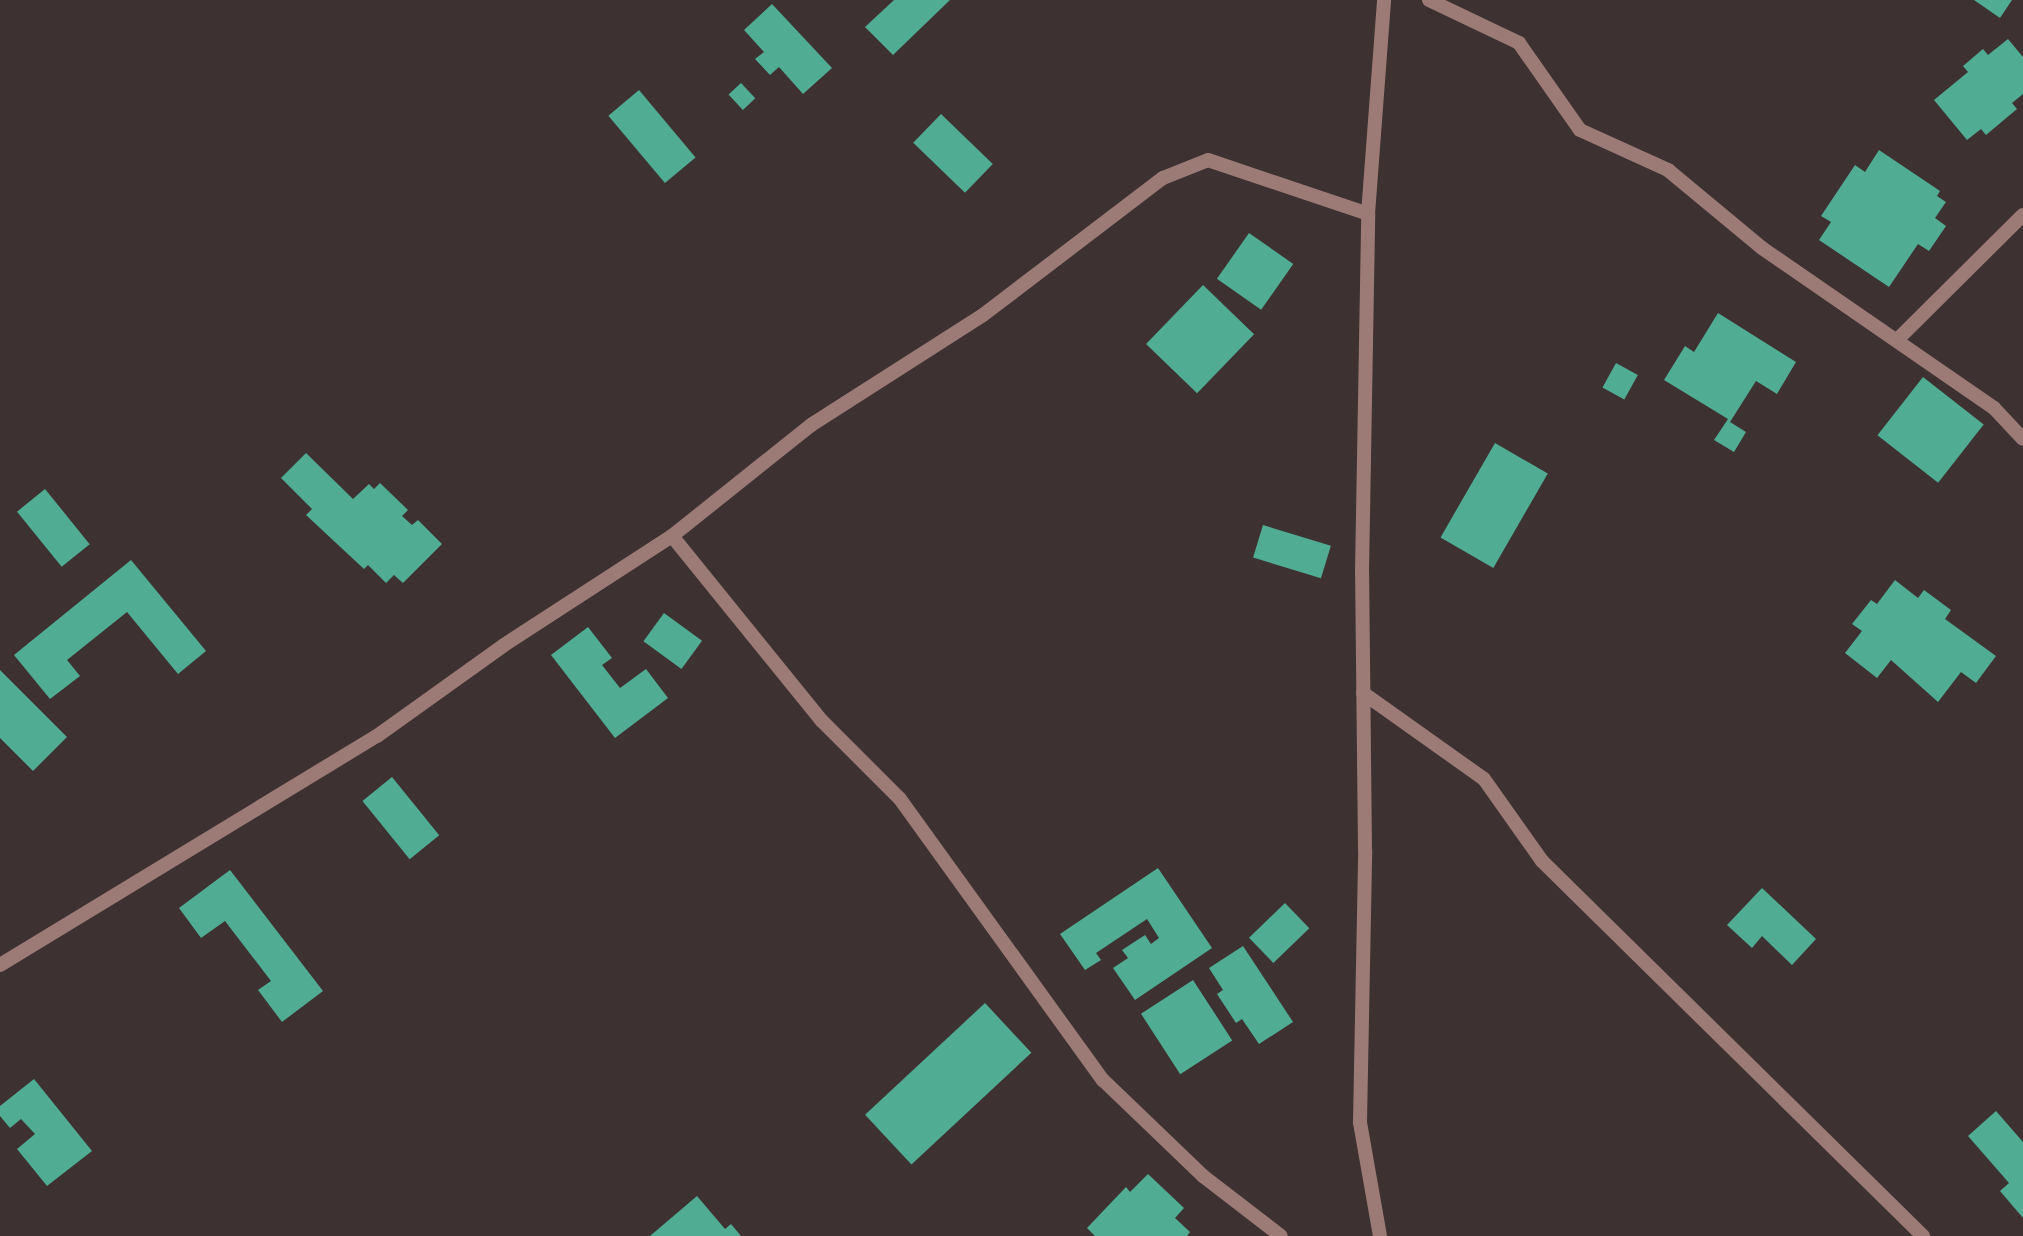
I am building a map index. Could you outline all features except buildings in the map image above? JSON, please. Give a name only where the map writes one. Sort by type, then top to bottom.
[{"type":"street","points":[[1380,1236],[1360,1122],[1368,214],[1384,0]]},
{"type":"street","points":[[1429,0],[1519,43],[1580,130],[1668,170],[1762,248],[1898,339],[1994,408],[2023,439]]},
{"type":"street","points":[[0,965],[377,736],[504,645],[672,536],[811,425],[983,315],[1163,178],[1208,160],[1368,214]]},
{"type":"street","points":[[1898,339],[2023,215]]},
{"type":"street","points":[[672,536],[822,721],[900,799],[1103,1080],[1202,1176],[1281,1236]]},
{"type":"street","points":[[1363,693],[1484,779],[1542,861],[1923,1236]]}]
